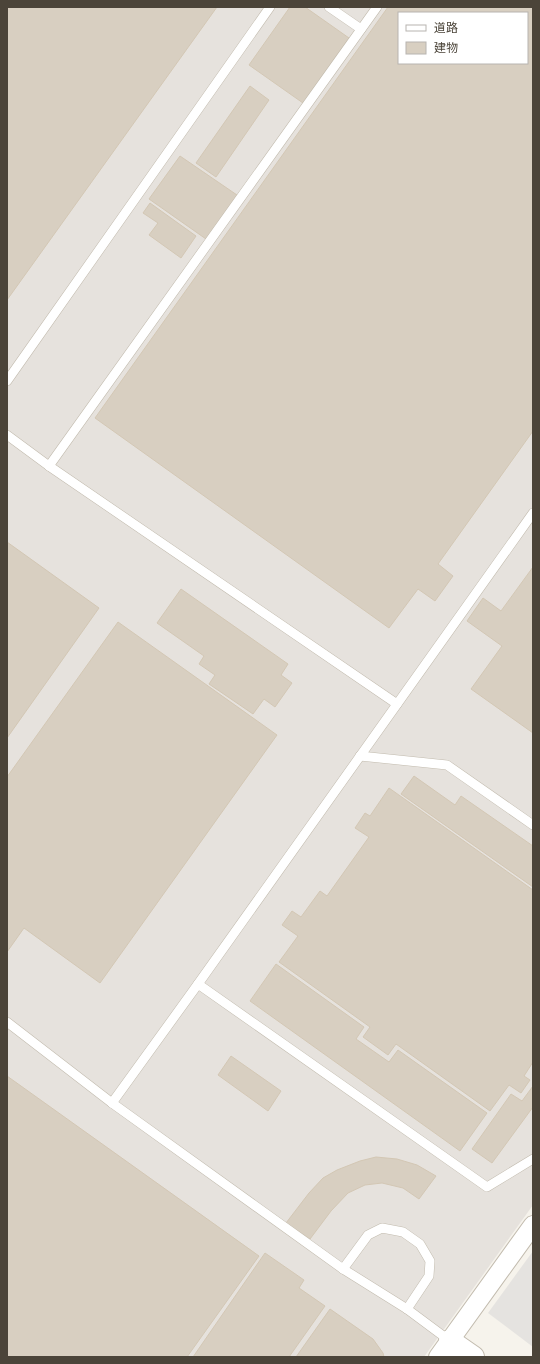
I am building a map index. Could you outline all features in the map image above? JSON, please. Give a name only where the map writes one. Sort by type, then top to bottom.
[{"type":"street","points":[[473,1357],[447,1352],[533,1225]]},
{"type":"lane","points":[[7,381],[270,7]]},
{"type":"lane","points":[[329,7],[361,29]]},
{"type":"lane","points":[[49,466],[377,7]]},
{"type":"lane","points":[[7,435],[49,466],[397,704]]},
{"type":"lane","points":[[112,1103],[533,512]]},
{"type":"lane","points":[[360,756],[447,765],[533,825]]},
{"type":"lane","points":[[198,984],[487,1187],[533,1159]]},
{"type":"lane","points":[[7,1022],[112,1103],[343,1269],[406,1309],[447,1352]]},
{"type":"lane","points":[[343,1269],[368,1235],[382,1228],[403,1232],[420,1244],[430,1261],[429,1276],[406,1309]]},
{"type":"shaded area","points":[[7,7],[533,7],[533,1205],[424,1357],[7,1357]]},
{"type":"shaded area","points":[[533,1251],[533,1347],[488,1313]]},
{"type":"building","points":[[7,7],[217,7],[7,300]]},
{"type":"building","points":[[290,7],[305,7],[349,38],[303,103],[249,65]]},
{"type":"building","points":[[388,7],[533,7],[533,431],[438,564],[453,576],[435,601],[418,589],[389,628],[95,418]]},
{"type":"building","points":[[250,86],[269,100],[216,177],[196,163]]},
{"type":"building","points":[[180,156],[237,195],[206,239],[149,199]]},
{"type":"building","points":[[150,203],[196,236],[181,258],[149,235],[158,223],[143,213]]},
{"type":"building","points":[[7,542],[99,608],[7,738]]},
{"type":"building","points":[[533,567],[533,733],[471,689],[502,646],[467,621],[483,598],[501,611]]},
{"type":"building","points":[[181,589],[288,664],[281,675],[292,683],[275,707],[264,699],[253,714],[209,684],[215,675],[199,664],[204,656],[157,623]]},
{"type":"building","points":[[118,622],[277,735],[100,983],[24,928],[7,952],[7,777]]},
{"type":"building","points":[[414,776],[455,805],[461,796],[533,846],[533,887],[401,794]]},
{"type":"building","points":[[389,788],[533,890],[533,1062],[524,1076],[530,1080],[521,1093],[509,1085],[490,1111],[396,1044],[388,1055],[363,1037],[370,1027],[279,962],[298,936],[282,925],[292,911],[301,917],[320,891],[327,896],[369,837],[355,828],[365,813],[370,816]]},
{"type":"building","points":[[276,964],[364,1027],[356,1039],[389,1062],[398,1050],[487,1113],[460,1151],[250,1001]]},
{"type":"building","points":[[231,1056],[281,1091],[268,1111],[218,1075]]},
{"type":"building","points":[[7,1076],[259,1256],[187,1357],[9,1357],[7,1355]]},
{"type":"building","points":[[533,1086],[533,1107],[492,1163],[472,1149],[511,1094],[522,1101]]},
{"type":"building","points":[[376,1157],[397,1159],[417,1165],[436,1176],[419,1199],[403,1188],[382,1183],[365,1185],[348,1193],[331,1211],[310,1239],[286,1223],[309,1193],[323,1178],[337,1170],[360,1161]]},
{"type":"building","points":[[265,1253],[304,1280],[299,1288],[325,1306],[289,1357],[193,1357]]},
{"type":"building","points":[[330,1309],[373,1339],[383,1353],[384,1357],[296,1357]]}]
